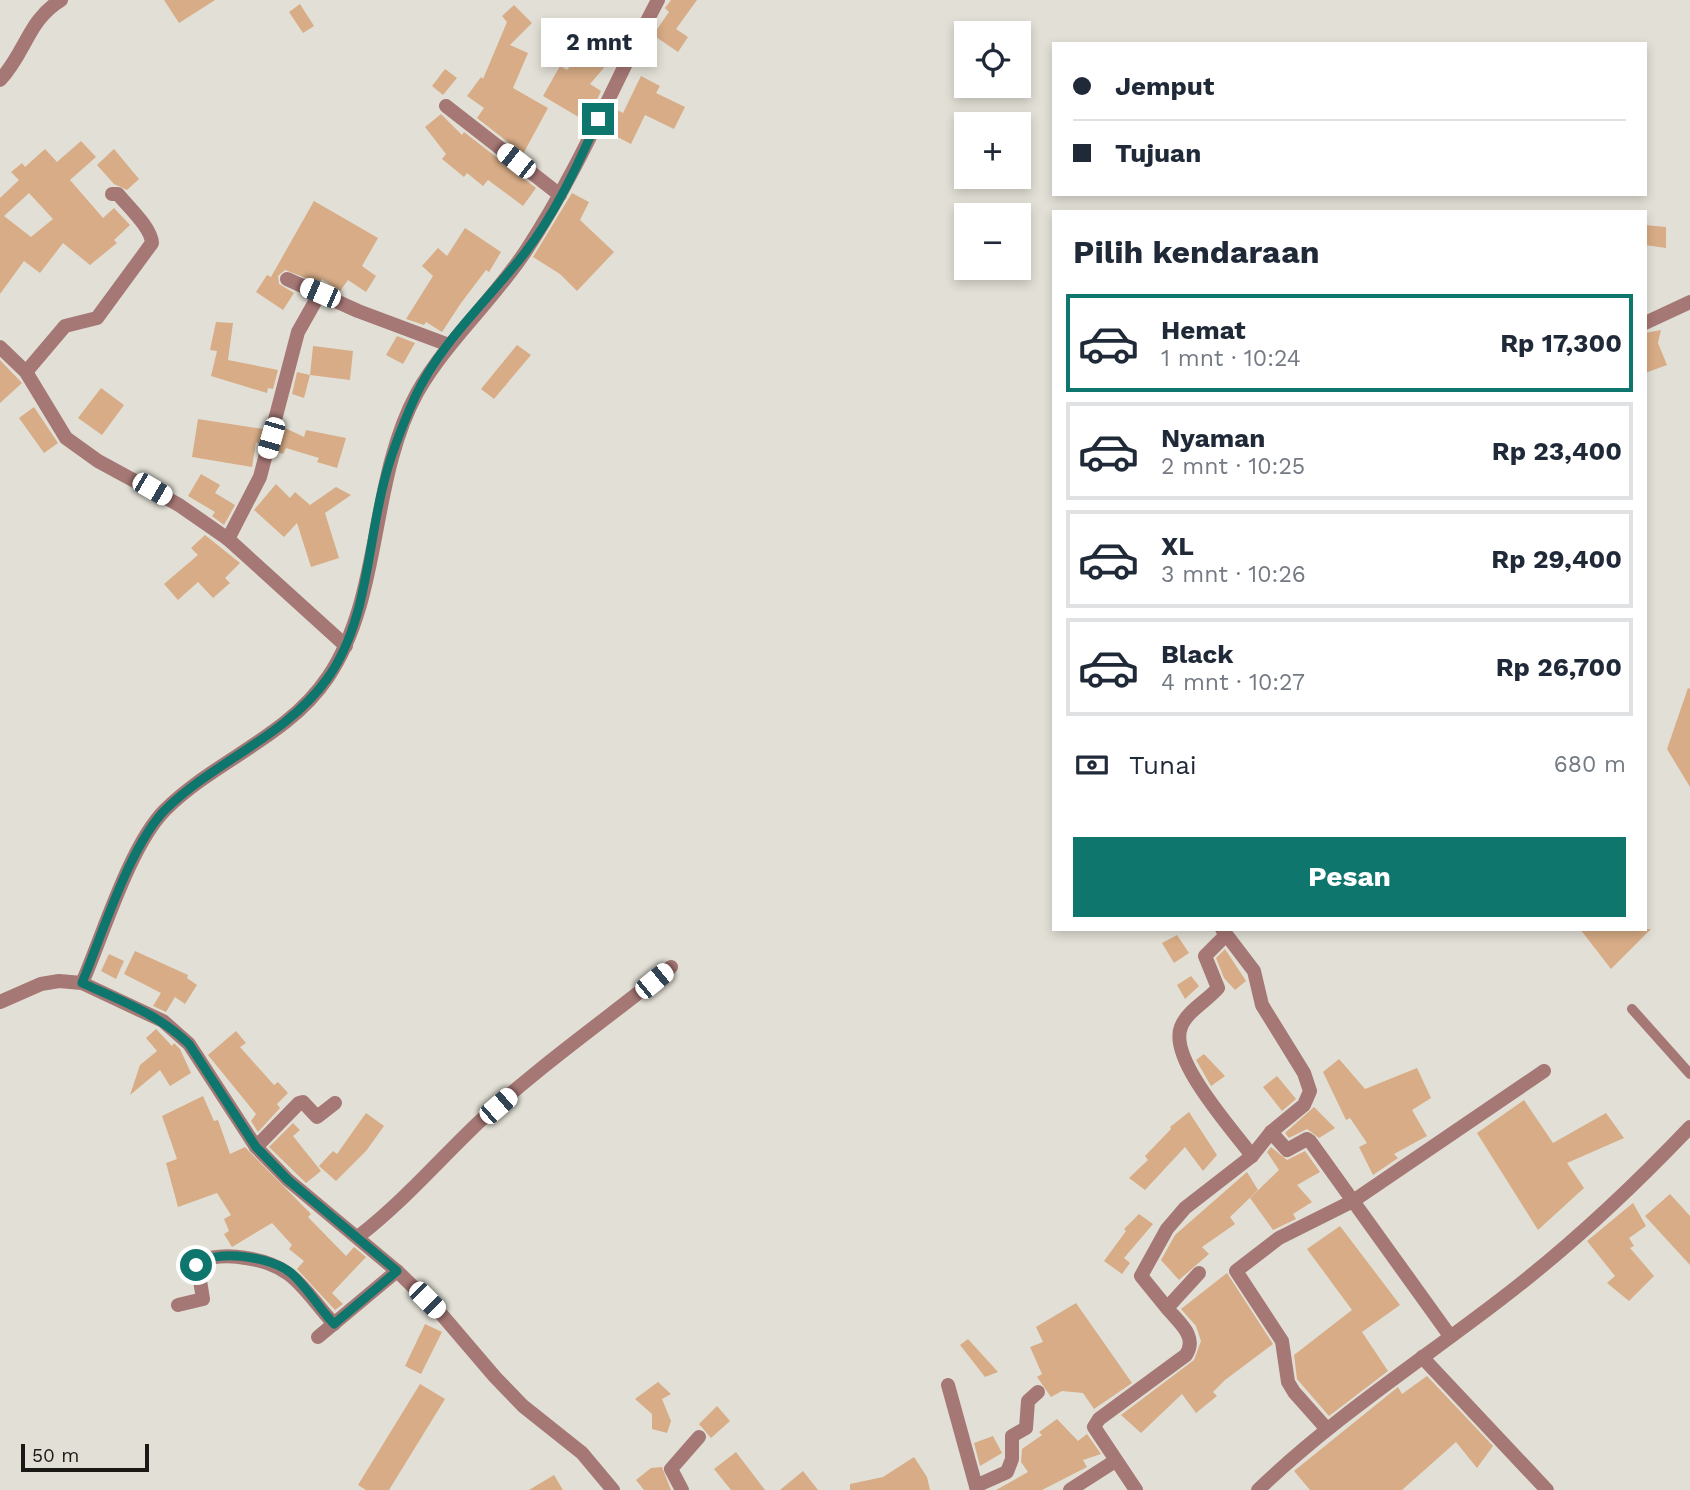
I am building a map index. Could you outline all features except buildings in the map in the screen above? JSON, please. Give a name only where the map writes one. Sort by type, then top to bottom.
[{"type":"street","points":[[0,80],[23,51],[38,19],[61,0]]},
{"type":"street","points":[[82,983],[150,826],[197,783],[289,721],[327,679],[346,646],[368,569],[384,482],[397,441],[417,394],[449,345],[526,252],[579,163],[618,76],[658,0]]},
{"type":"street","points":[[446,106],[560,195]]},
{"type":"street","points":[[26,372],[65,326],[91,322],[97,317],[152,243],[151,235],[118,194],[112,194]]},
{"type":"street","points":[[286,279],[358,311],[449,345]]},
{"type":"street","points":[[228,539],[260,477],[298,332],[320,293]]},
{"type":"street","points":[[1647,322],[1690,302]]},
{"type":"street","points":[[0,347],[26,372],[66,439],[98,461],[179,505],[228,539],[346,646]]},
{"type":"street","points":[[1116,1490],[1132,1485],[1094,1429],[1096,1423],[1186,1355],[1191,1347],[1189,1336],[1142,1279],[1144,1267],[1167,1229],[1185,1208],[1252,1156],[1271,1132],[1304,1105],[1308,1098],[1309,1085],[1262,1005],[1251,966],[1224,932],[1205,956],[1218,988],[1183,1023],[1178,1042],[1188,1068],[1252,1156]]},
{"type":"street","points":[[359,1236],[391,1211],[478,1123],[537,1072],[671,967]]},
{"type":"street","points":[[0,1002],[41,984],[59,981],[82,983],[151,1014],[176,1031],[189,1044],[256,1147],[288,1180],[359,1236],[397,1271],[523,1406],[582,1453],[613,1490]]},
{"type":"street","points":[[1326,1428],[1301,1402],[1288,1382],[1282,1341],[1236,1271],[1279,1238],[1353,1201],[1544,1071]]},
{"type":"street","points":[[256,1147],[299,1102],[303,1102],[317,1117],[335,1103]]},
{"type":"street","points":[[1258,1490],[1326,1428],[1563,1249],[1648,1171],[1690,1127]]},
{"type":"street","points":[[1271,1132],[1287,1150],[1307,1139],[1310,1141],[1450,1336]]},
{"type":"street","points":[[178,1305],[203,1299],[195,1267],[197,1262],[233,1256],[268,1261],[290,1272],[334,1324]]},
{"type":"street","points":[[318,1337],[397,1271]]},
{"type":"street","points":[[1167,1308],[1199,1273]]},
{"type":"street","points":[[1422,1357],[1547,1490]]},
{"type":"street","points":[[947,1385],[977,1488],[1007,1472],[1012,1459],[1012,1436],[1026,1428],[1028,1401],[1038,1392]]},
{"type":"street","points":[[682,1490],[671,1469],[699,1437]]},
{"type":"street","points":[[1070,1490],[1115,1461]]},
{"type":"lane","points":[[1632,1009],[1690,1074]]},
{"type":"route","points":[[196,1265],[202,1260],[233,1256],[268,1261],[290,1272],[334,1324],[397,1271],[359,1236],[325,1212],[288,1180],[256,1147],[189,1044],[176,1031],[151,1014],[82,983],[143,836],[150,826],[166,808],[197,783],[289,721],[327,679],[346,646],[368,569],[384,482],[397,441],[417,394],[449,345],[526,252],[579,163],[598,119]]}]
